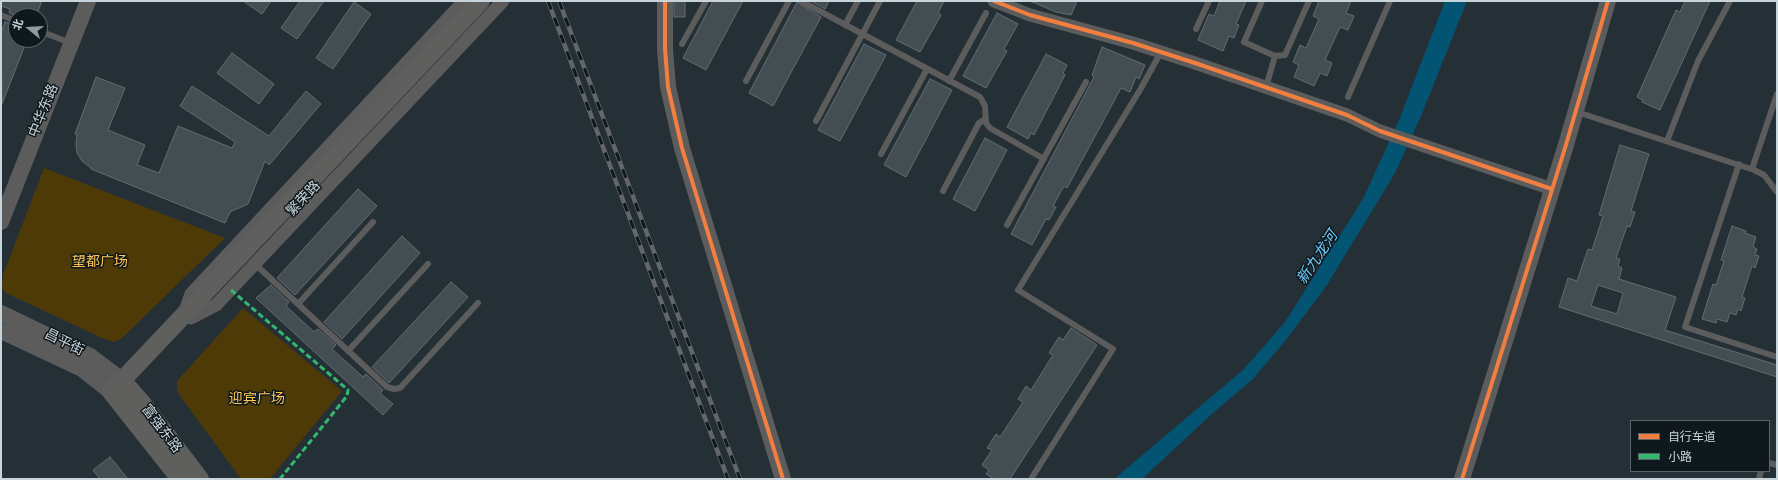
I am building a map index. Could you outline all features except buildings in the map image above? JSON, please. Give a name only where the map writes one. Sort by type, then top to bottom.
[{"type":"main road","name":"繁荣路","points":[[187,317],[481,1]]},
{"type":"main road","name":"繁荣路","points":[[119,388],[491,1]]},
{"type":"main road","name":"富强东路","points":[[119,388],[180,479]]},
{"type":"main road","name":"富强东路","points":[[119,388],[200,479]]},
{"type":"street","name":"中华东路","points":[[1,222],[88,1]]},
{"type":"street","points":[[187,317],[191,294],[464,1]]},
{"type":"street","points":[[187,317],[216,305],[503,1]]},
{"type":"street","points":[[665,1],[665,49],[668,87],[681,140],[783,479]]},
{"type":"street","points":[[994,1],[1030,15],[1161,52],[1347,115],[1380,131],[1552,189]]},
{"type":"street","points":[[1462,479],[1576,111],[1608,1]]},
{"type":"street","name":"昌平街","points":[[1,313],[90,356],[119,388]]},
{"type":"street","name":"昌平街","points":[[1,331],[119,388]]},
{"type":"lane","points":[[682,44],[706,1]]},
{"type":"lane","points":[[746,81],[789,1]]},
{"type":"lane","points":[[801,1],[980,97],[985,106],[986,123],[990,128],[1044,159]]},
{"type":"lane","points":[[845,25],[858,1]]},
{"type":"lane","points":[[816,121],[880,1]]},
{"type":"lane","points":[[1196,29],[1209,1]]},
{"type":"lane","points":[[1262,1],[1244,42],[1275,56],[1285,55],[1309,1]]},
{"type":"lane","points":[[1348,97],[1390,1]]},
{"type":"lane","points":[[1667,141],[1698,61],[1730,1]]},
{"type":"lane","points":[[949,81],[986,13]]},
{"type":"lane","points":[[48,34],[71,43]]},
{"type":"lane","points":[[1031,479],[1113,349],[1018,290],[1140,90],[1161,52]]},
{"type":"lane","points":[[1266,88],[1275,56]]},
{"type":"lane","points":[[881,154],[927,69]]},
{"type":"lane","points":[[1007,225],[1086,82]]},
{"type":"lane","points":[[1752,169],[1777,94]]},
{"type":"lane","points":[[1576,111],[1752,169],[1764,175],[1777,192]]},
{"type":"lane","points":[[944,190],[979,123],[985,119]]},
{"type":"lane","points":[[1738,164],[1685,327],[1777,357]]},
{"type":"lane","points":[[298,304],[373,222]]},
{"type":"lane","points":[[255,264],[387,387],[394,389],[400,388],[478,303]]},
{"type":"lane","points":[[348,351],[428,264]]},
{"type":"green space","name":"望都广场","points":[[44,168],[225,238],[121,339],[113,342],[102,338],[6,293],[2,288],[3,275]]},
{"type":"green space","name":"迎宾广场","points":[[243,308],[342,391],[270,479],[241,479],[177,390],[177,381]]},
{"type":"water","points":[[1445,1],[1467,1],[1421,116],[1395,173],[1327,285],[1286,340],[1253,379],[1213,413],[1142,479],[1114,479],[1243,370],[1285,322],[1363,199],[1399,120]]},
{"type":"railway","points":[[548,1],[728,479]]},
{"type":"railway","points":[[559,1],[740,479]]},
{"type":"marked path","points":[[231,290],[348,390],[347,396],[280,479]]},
{"type":"cycle path","points":[[665,1],[665,49],[668,87],[682,148],[783,479]]},
{"type":"cycle path","points":[[994,1],[1030,15],[1133,43],[1195,63],[1347,115],[1380,131],[1552,189]]},
{"type":"cycle path","points":[[1462,479],[1565,148],[1608,1]]},
{"type":"water label","name":"新九龙河","points":[[1318,258]]}]
